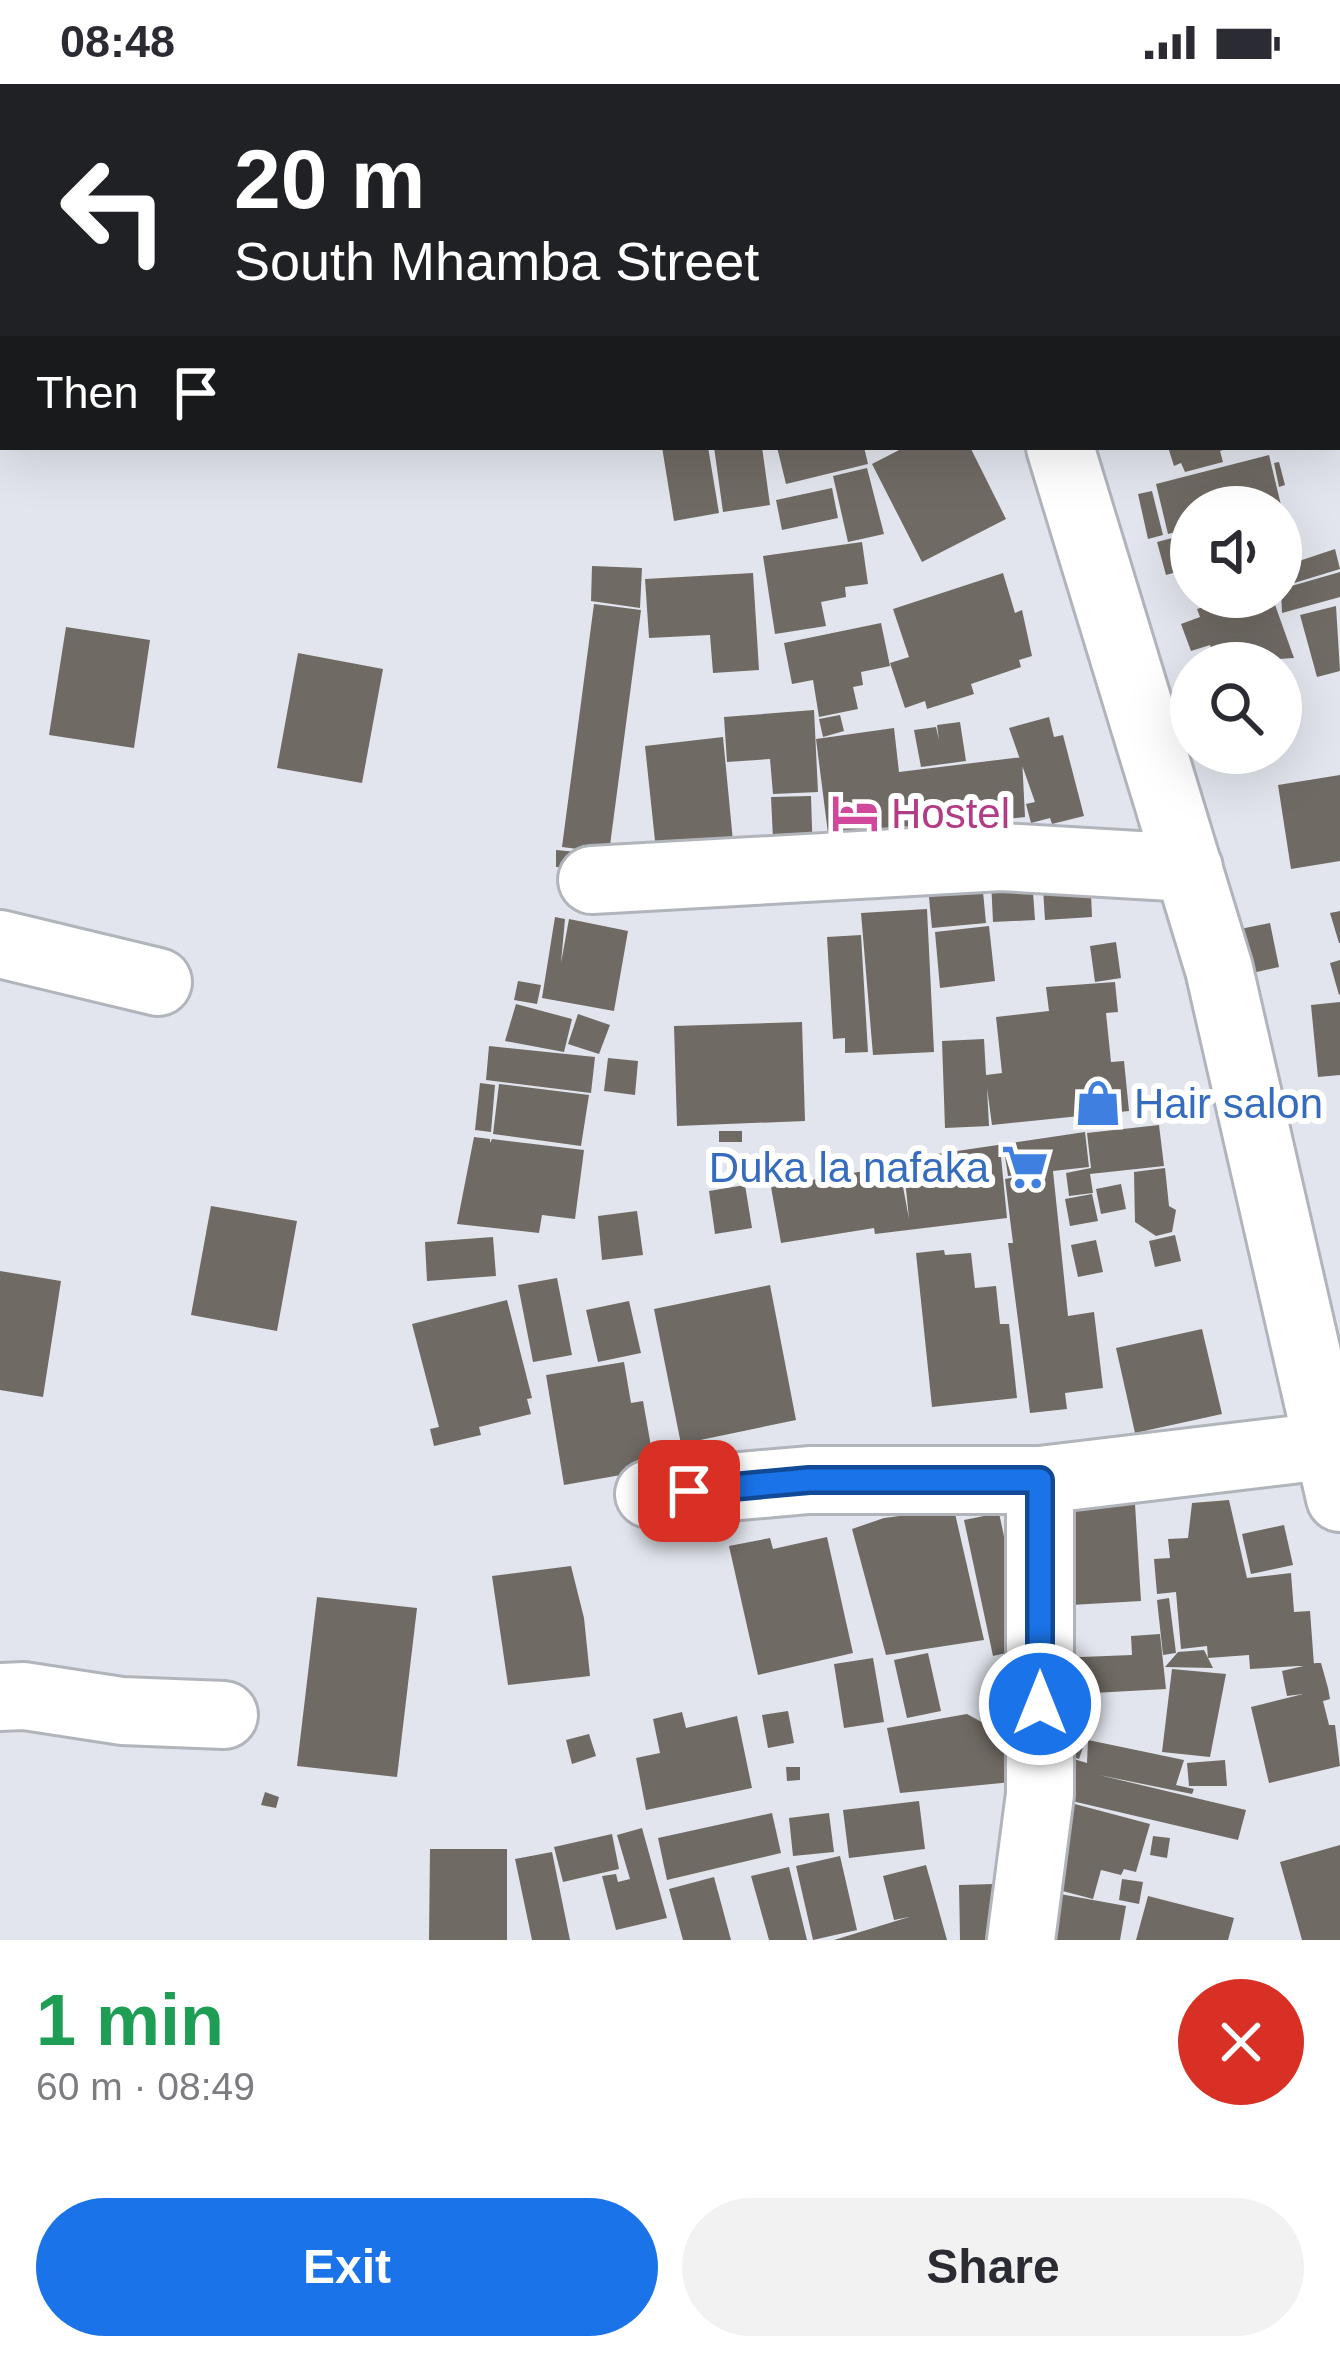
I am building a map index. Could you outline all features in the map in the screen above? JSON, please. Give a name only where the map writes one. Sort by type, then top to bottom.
[{"type":"street","points":[[649,1495],[809,1480],[1332,1472],[1219,969],[1061,450]]},
{"type":"street","points":[[592,880],[1001,857],[1189,868]]},
{"type":"street","points":[[0,944],[158,982]]},
{"type":"street","points":[[1021,1940],[1040,1794],[1040,1480]]},
{"type":"street","points":[[0,1697],[224,1715]]},
{"type":"building","points":[[662,450],[708,450],[719,513],[674,521]]},
{"type":"building","points":[[714,450],[762,450],[770,505],[723,512]]},
{"type":"building","points":[[778,450],[865,450],[868,464],[786,484]]},
{"type":"building","points":[[899,450],[972,450],[1006,519],[922,562],[872,464]]},
{"type":"building","points":[[1169,450],[1223,450],[1223,462],[1185,472],[1181,463],[1174,466]]},
{"type":"building","points":[[1269,455],[1276,486],[1170,486],[1168,534],[1156,484]]},
{"type":"building","points":[[1279,462],[1285,485],[1279,486],[1274,463]]},
{"type":"building","points":[[867,468],[884,534],[848,542],[833,476]]},
{"type":"building","points":[[832,488],[838,518],[782,530],[776,500]]},
{"type":"building","points":[[1152,491],[1163,535],[1148,539],[1138,494]]},
{"type":"building","points":[[1170,539],[1170,574],[1166,575],[1157,542]]},
{"type":"building","points":[[862,542],[868,584],[845,587],[846,597],[821,602],[826,626],[775,634],[763,556]]},
{"type":"building","points":[[1335,549],[1340,569],[1302,581],[1302,560]]},
{"type":"building","points":[[592,566],[642,568],[640,608],[591,601]]},
{"type":"building","points":[[1340,572],[1340,597],[1302,607],[1302,583]]},
{"type":"building","points":[[753,573],[759,670],[713,673],[710,635],[649,638],[645,579]]},
{"type":"building","points":[[1003,573],[1015,613],[1022,610],[1032,656],[1019,660],[1021,667],[971,684],[974,694],[927,709],[925,701],[905,708],[890,663],[909,657],[893,609]]},
{"type":"building","points":[[594,604],[641,610],[609,853],[562,847]]},
{"type":"building","points":[[1336,606],[1340,671],[1317,677],[1302,614]]},
{"type":"building","points":[[1197,618],[1280,618],[1288,642],[1188,642],[1181,624]]},
{"type":"building","points":[[881,623],[890,666],[861,672],[863,685],[853,687],[858,709],[819,717],[813,680],[792,684],[784,643]]},
{"type":"building","points":[[66,627],[150,640],[134,748],[49,735]]},
{"type":"building","points":[[298,653],[383,669],[362,783],[277,768]]},
{"type":"building","points":[[814,710],[818,792],[773,794],[770,759],[727,762],[724,717]]},
{"type":"building","points":[[840,715],[844,731],[823,737],[819,719]]},
{"type":"building","points":[[1049,717],[1054,737],[1063,735],[1084,816],[1052,824],[1050,818],[1031,823],[1026,804],[1035,802],[1009,728]]},
{"type":"building","points":[[960,722],[966,761],[921,767],[914,730],[936,727],[939,740],[937,725]]},
{"type":"building","points":[[894,728],[899,772],[1022,757],[1025,817],[829,841],[816,739]]},
{"type":"building","points":[[723,737],[734,852],[657,860],[645,746]]},
{"type":"building","points":[[1340,775],[1340,861],[1291,869],[1278,785]]},
{"type":"building","points":[[811,796],[813,859],[774,860],[771,797]]},
{"type":"building","points":[[556,850],[598,854],[597,869],[556,867]]},
{"type":"building","points":[[1090,870],[1092,917],[1045,920],[1042,873]]},
{"type":"building","points":[[1032,878],[1035,920],[993,922],[991,881]]},
{"type":"building","points":[[982,881],[986,923],[932,928],[928,887]]},
{"type":"building","points":[[927,909],[934,1052],[873,1055],[861,913]]},
{"type":"building","points":[[1340,911],[1340,943],[1339,943],[1330,913]]},
{"type":"building","points":[[555,917],[565,919],[561,963],[569,919],[628,931],[614,1011],[542,998]]},
{"type":"building","points":[[1270,923],[1279,967],[1235,977],[1225,932]]},
{"type":"building","points":[[989,926],[995,981],[940,988],[935,932]]},
{"type":"building","points":[[861,935],[868,1052],[845,1053],[845,1038],[833,1039],[827,937]]},
{"type":"building","points":[[1116,942],[1121,978],[1095,982],[1090,946]]},
{"type":"building","points":[[1340,960],[1340,994],[1339,995],[1330,963]]},
{"type":"building","points":[[518,981],[541,985],[537,1004],[514,1000]]},
{"type":"building","points":[[1115,982],[1118,1012],[1106,1013],[1111,1062],[1124,1061],[1129,1111],[992,1125],[987,1088],[989,1126],[945,1128],[942,1041],[984,1039],[986,1075],[1002,1073],[996,1017],[1049,1011],[1046,987]]},
{"type":"building","points":[[1340,1002],[1340,1075],[1318,1077],[1311,1005]]},
{"type":"building","points":[[516,1004],[572,1019],[564,1052],[505,1041]]},
{"type":"building","points":[[578,1014],[610,1025],[599,1054],[568,1044]]},
{"type":"building","points":[[802,1022],[805,1121],[677,1126],[674,1026]]},
{"type":"building","points":[[489,1046],[595,1057],[591,1093],[486,1080]]},
{"type":"building","points":[[608,1058],[638,1061],[635,1095],[604,1091]]},
{"type":"building","points":[[480,1083],[495,1085],[491,1132],[475,1130]]},
{"type":"building","points":[[499,1084],[589,1095],[581,1146],[493,1134]]},
{"type":"building","points":[[1159,1125],[1164,1166],[1090,1174],[1093,1193],[1069,1196],[1066,1173],[1091,1168],[1087,1133]]},
{"type":"building","points":[[719,1131],[742,1131],[742,1142],[719,1142]]},
{"type":"building","points":[[1085,1132],[1089,1167],[1053,1171],[1068,1316],[1094,1312],[1103,1388],[1065,1393],[1067,1409],[1030,1413],[1008,1243],[1013,1243],[1005,1179],[1047,1172],[1008,1176],[1005,1156],[1001,1157],[1007,1218],[875,1234],[874,1228],[781,1243],[771,1187],[899,1165],[909,1219],[903,1159]]},
{"type":"building","points":[[474,1137],[490,1139],[490,1143],[492,1139],[584,1150],[575,1219],[542,1215],[539,1233],[457,1224]]},
{"type":"building","points":[[1165,1168],[1169,1206],[1176,1210],[1172,1232],[1156,1236],[1135,1222],[1134,1172]]},
{"type":"building","points":[[1121,1184],[1126,1209],[1101,1214],[1096,1189]]},
{"type":"building","points":[[745,1185],[752,1228],[715,1234],[709,1191]]},
{"type":"building","points":[[1092,1194],[1098,1221],[1070,1226],[1065,1199]]},
{"type":"building","points":[[211,1206],[297,1221],[277,1331],[191,1315]]},
{"type":"building","points":[[637,1211],[643,1255],[602,1260],[598,1216]]},
{"type":"building","points":[[1175,1235],[1181,1261],[1155,1267],[1149,1241]]},
{"type":"building","points":[[493,1237],[496,1276],[427,1281],[425,1242]]},
{"type":"building","points":[[1096,1240],[1103,1272],[1078,1277],[1071,1245]]},
{"type":"building","points":[[944,1250],[945,1255],[971,1253],[975,1288],[996,1286],[1000,1324],[1009,1324],[1017,1398],[932,1407],[916,1253]]},
{"type":"building","points":[[0,1271],[61,1281],[43,1397],[0,1390]]},
{"type":"building","points":[[557,1278],[572,1355],[533,1362],[518,1285]]},
{"type":"building","points":[[770,1285],[796,1420],[681,1444],[654,1309]]},
{"type":"building","points":[[507,1300],[532,1398],[527,1399],[531,1414],[479,1427],[481,1435],[434,1446],[430,1429],[439,1427],[412,1324]]},
{"type":"building","points":[[629,1301],[641,1353],[598,1362],[586,1310]]},
{"type":"building","points":[[1202,1329],[1222,1414],[1135,1433],[1116,1348]]},
{"type":"building","points":[[624,1362],[631,1403],[643,1401],[655,1469],[564,1485],[546,1375]]},
{"type":"building","points":[[1229,1500],[1247,1578],[1291,1573],[1294,1612],[1310,1611],[1314,1665],[1250,1669],[1249,1655],[1208,1658],[1207,1646],[1181,1649],[1176,1592],[1157,1594],[1154,1559],[1170,1558],[1168,1539],[1188,1538],[1192,1503]]},
{"type":"building","points":[[1135,1504],[1141,1601],[1053,1606],[1048,1509]]},
{"type":"building","points":[[954,1509],[984,1640],[886,1655],[852,1529],[884,1518]]},
{"type":"building","points":[[999,1513],[1028,1648],[993,1656],[964,1520]]},
{"type":"building","points":[[1284,1525],[1293,1565],[1251,1574],[1242,1534]]},
{"type":"building","points":[[827,1537],[853,1653],[758,1675],[729,1546],[770,1538],[773,1549]]},
{"type":"building","points":[[571,1566],[584,1618],[590,1676],[508,1685],[492,1576]]},
{"type":"building","points":[[317,1597],[417,1608],[397,1777],[297,1766]]},
{"type":"building","points":[[1169,1598],[1176,1653],[1163,1655],[1157,1600]]},
{"type":"building","points":[[1160,1634],[1166,1689],[1057,1695],[1056,1658],[1132,1655],[1131,1636]]},
{"type":"building","points":[[1204,1650],[1213,1668],[1165,1667],[1178,1652]]},
{"type":"building","points":[[928,1653],[941,1711],[907,1718],[894,1660]]},
{"type":"building","points":[[873,1658],[884,1722],[844,1728],[834,1664]]},
{"type":"building","points":[[1321,1663],[1328,1688],[1330,1699],[1323,1701],[1329,1725],[1335,1725],[1340,1766],[1269,1783],[1251,1707],[1303,1694],[1287,1696],[1282,1671]]},
{"type":"building","points":[[1172,1669],[1226,1674],[1210,1757],[1162,1752]]},
{"type":"building","points":[[788,1711],[794,1743],[768,1748],[762,1715]]},
{"type":"building","points":[[682,1712],[686,1728],[737,1716],[752,1788],[646,1810],[636,1758],[660,1753],[653,1719]]},
{"type":"building","points":[[967,1714],[1007,1736],[1012,1782],[900,1793],[887,1728]]},
{"type":"building","points":[[589,1734],[596,1756],[572,1764],[566,1740]]},
{"type":"building","points":[[1074,1734],[1086,1738],[1079,1759],[1067,1755]]},
{"type":"building","points":[[1088,1740],[1184,1760],[1176,1785],[1194,1789],[1192,1794],[1099,1775],[1246,1810],[1238,1840],[1059,1798],[1070,1758],[1087,1763]]},
{"type":"building","points":[[1225,1760],[1227,1786],[1189,1786],[1187,1763]]},
{"type":"building","points":[[786,1767],[800,1767],[800,1780],[787,1781]]},
{"type":"building","points":[[265,1792],[279,1797],[276,1808],[261,1805]]},
{"type":"building","points":[[1056,1799],[1150,1824],[1136,1872],[1124,1869],[1121,1875],[1101,1870],[1093,1899],[1032,1883]]},
{"type":"building","points":[[919,1801],[925,1849],[849,1858],[843,1810]]},
{"type":"building","points":[[772,1813],[781,1853],[667,1880],[658,1838]]},
{"type":"building","points":[[829,1813],[834,1852],[793,1856],[789,1818]]},
{"type":"building","points":[[642,1828],[667,1918],[616,1930],[602,1876],[616,1874],[618,1882],[630,1879],[617,1835]]},
{"type":"building","points":[[612,1834],[619,1869],[563,1882],[554,1847]]},
{"type":"building","points":[[1153,1836],[1170,1838],[1167,1858],[1150,1855]]},
{"type":"building","points":[[1340,1845],[1340,1940],[1302,1940],[1280,1862]]},
{"type":"building","points":[[430,1849],[507,1849],[507,1940],[429,1940]]},
{"type":"building","points":[[552,1852],[570,1940],[532,1940],[515,1859]]},
{"type":"building","points":[[840,1856],[857,1930],[813,1940],[796,1866]]},
{"type":"building","points":[[926,1865],[947,1940],[834,1940],[909,1917],[894,1920],[883,1876]]},
{"type":"building","points":[[789,1867],[807,1940],[769,1940],[751,1876]]},
{"type":"building","points":[[714,1877],[731,1940],[683,1940],[669,1889]]},
{"type":"building","points":[[1122,1879],[1143,1882],[1139,1904],[1119,1900]]},
{"type":"building","points":[[994,1884],[995,1940],[960,1940],[959,1885]]},
{"type":"building","points":[[1038,1890],[1126,1906],[1120,1940],[1029,1940]]},
{"type":"building","points":[[1148,1896],[1234,1918],[1228,1940],[1136,1940]]},
{"type":"place","name":"Hostel","points":[[855,813]]},
{"type":"place","name":"Hair salon","points":[[1098,1103]]},
{"type":"place","name":"Duka la nafaka","points":[[1025,1167]]},
{"type":"route","points":[[689,1491],[809,1480],[1040,1480],[1040,1704]]}]
